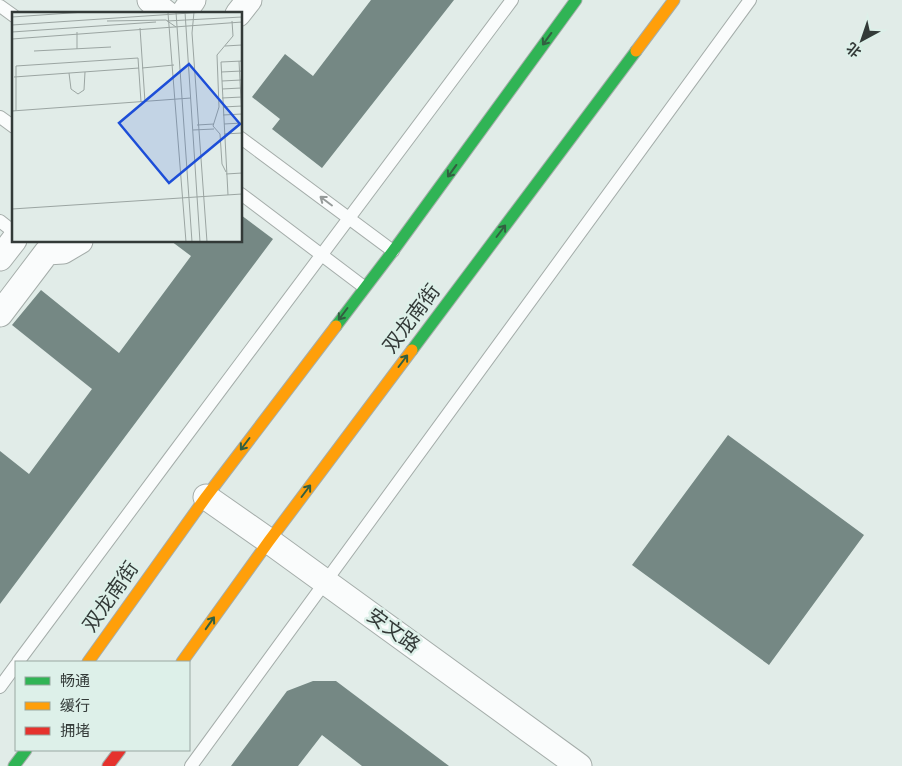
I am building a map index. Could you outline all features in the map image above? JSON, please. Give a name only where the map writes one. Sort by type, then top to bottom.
[{"type":"main road","name":"双龙南街","points":[[89,661],[206,497],[393,251],[576,0]]},
{"type":"main road","name":"双龙南街","points":[[183,661],[269,541],[674,0]]},
{"type":"main road","points":[[14,766],[25,751]]},
{"type":"main road","points":[[108,766],[119,751]]},
{"type":"street","points":[[150,0],[165,12]]},
{"type":"street","points":[[184,12],[193,0]]},
{"type":"street","points":[[240,12],[249,0]]},
{"type":"street","points":[[0,258],[12,242]]},
{"type":"street","points":[[0,314],[47,252],[63,251],[78,242]]},
{"type":"street","name":"安文路","points":[[206,497],[325,581],[575,765]]},
{"type":"lane","points":[[19,661],[512,0]]},
{"type":"lane","points":[[191,766],[750,0]]},
{"type":"lane","points":[[0,6],[12,15]]},
{"type":"lane","points":[[0,117],[12,126]]},
{"type":"lane","points":[[242,139],[393,251]]},
{"type":"lane","points":[[242,195],[364,287]]},
{"type":"lane","points":[[0,221],[12,230]]},
{"type":"lane","points":[[0,687],[15,666]]},
{"type":"building","points":[[371,0],[454,0],[322,168],[272,129],[280,119],[252,97],[285,54],[313,76]]},
{"type":"building","points":[[242,216],[273,239],[0,604],[0,451],[29,474],[92,389],[12,325],[41,290],[119,353],[191,256],[172,242],[242,242]]},
{"type":"building","points":[[728,435],[864,535],[769,665],[632,565]]},
{"type":"building","points":[[313,681],[336,681],[449,766],[362,766],[322,735],[298,766],[231,766],[287,691]]},
{"type":"traffic: fast","points":[[336,326],[576,0]]},
{"type":"traffic: fast","points":[[412,350],[636,51]]},
{"type":"traffic: fast","points":[[14,766],[25,751]]},
{"type":"traffic: slow","points":[[636,51],[674,0]]},
{"type":"traffic: slow","points":[[89,661],[206,497],[336,326]]},
{"type":"traffic: slow","points":[[183,661],[269,541],[412,350]]},
{"type":"traffic: jam","points":[[108,766],[119,751]]}]
